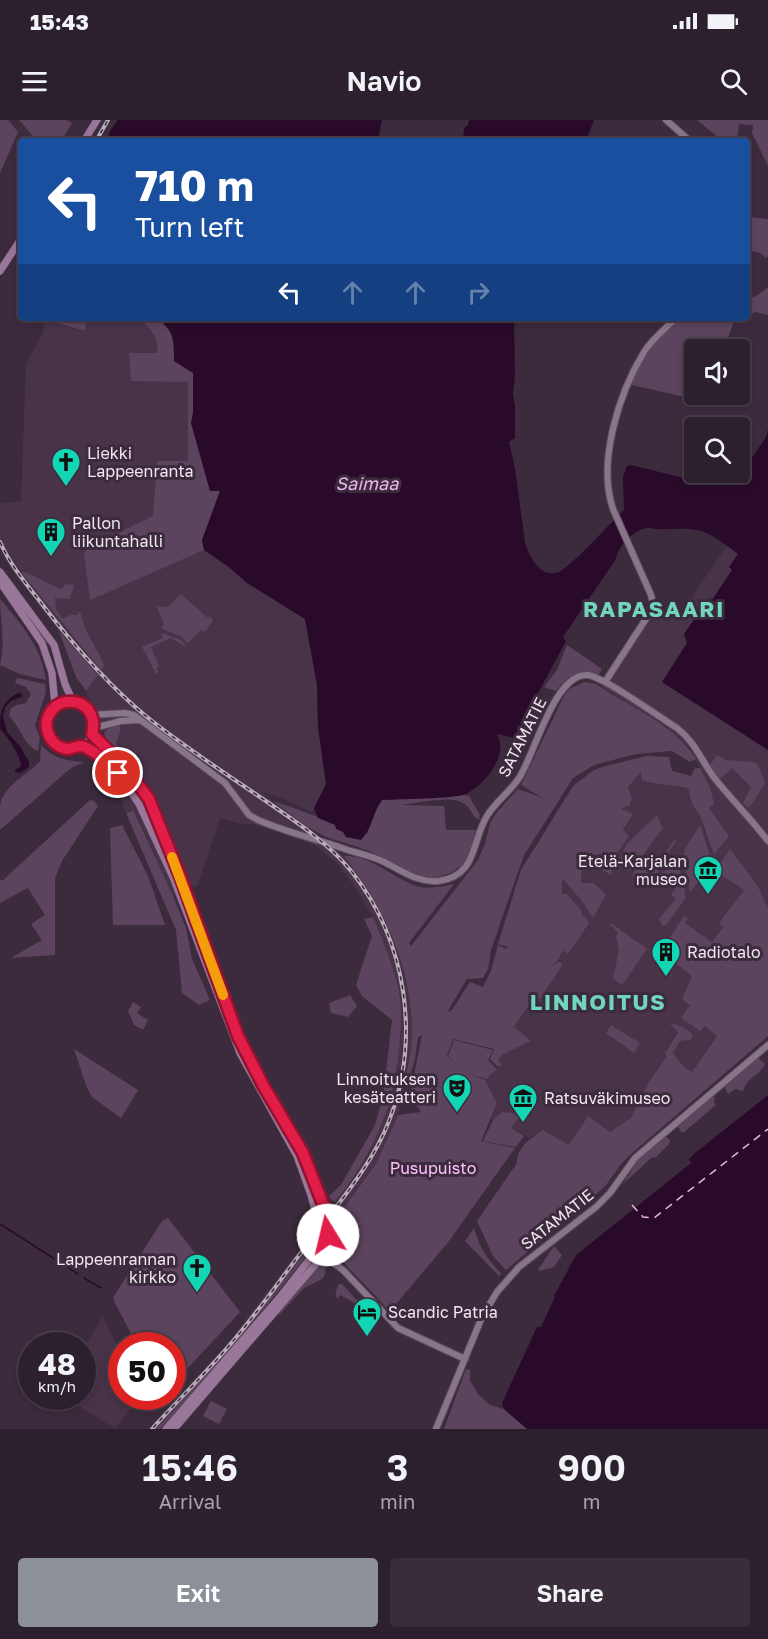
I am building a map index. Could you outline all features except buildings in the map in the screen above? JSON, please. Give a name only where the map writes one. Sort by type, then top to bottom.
[{"type":"main road","points":[[86,138],[97,120]]},
{"type":"main road","points":[[0,271],[18,244]]},
{"type":"main road","points":[[0,572],[54,645],[65,684],[73,702]]},
{"type":"main road","points":[[0,582],[42,644],[52,673],[55,706],[47,719],[48,734],[58,746],[65,748],[80,746],[101,757],[118,773],[140,804],[173,877],[240,1053],[297,1156],[321,1231],[316,1251],[237,1348],[166,1429]]},
{"type":"main road","points":[[55,706],[67,702],[81,704],[91,715],[93,731],[126,768],[149,799],[244,1051],[299,1145],[321,1197],[328,1226],[327,1246],[323,1255],[174,1429]]},
{"type":"main road","points":[[80,746],[93,731]]},
{"type":"street","points":[[666,120],[687,138]]},
{"type":"street","points":[[605,682],[653,604],[651,594],[612,509],[607,483],[617,410],[645,352],[673,321]]},
{"type":"street","points":[[0,588],[12,599]]},
{"type":"street","name":"SATAMATIE","points":[[91,715],[125,713],[140,720],[225,783],[249,815],[258,820],[377,859],[407,874],[430,881],[447,879],[465,868],[471,859],[486,817],[520,777],[563,687],[574,678],[596,677],[686,736],[699,751],[718,782],[768,841]]},
{"type":"street","points":[[93,731],[121,721],[140,720]]},
{"type":"street","name":"SATAMATIE","points":[[436,1429],[488,1304],[510,1276],[527,1260],[596,1207],[635,1158],[768,1045]]},
{"type":"street","points":[[316,1251],[343,1270],[398,1328],[465,1359]]},
{"type":"shaded area","points":[[46,321],[84,331],[86,321],[158,321],[194,373],[230,568],[247,583],[305,619],[317,685],[318,727],[326,784],[312,812],[277,796],[261,792],[344,856],[364,881],[384,917],[399,954],[409,995],[413,1029],[405,1082],[398,1115],[376,1164],[346,1205],[340,1207],[235,1342],[186,1396],[186,1388],[232,1338],[348,1186],[368,1155],[395,1086],[400,1007],[397,984],[373,917],[337,863],[315,845],[253,824],[242,824],[220,818],[198,885],[173,896],[135,811],[126,813],[112,779],[122,759],[116,743],[120,732],[107,730],[105,735],[86,691],[98,675],[59,631],[9,566],[0,549],[0,503],[21,501],[26,364],[42,335]]},
{"type":"shaded area","points":[[727,546],[738,554],[729,567],[732,570],[712,600],[709,598],[684,634],[687,643],[663,681],[768,750],[768,908],[758,886],[730,850],[745,890],[719,923],[723,926],[712,942],[684,923],[660,952],[692,976],[691,1005],[704,1025],[717,1035],[692,1072],[683,1066],[673,1053],[680,1041],[690,1040],[673,1023],[671,1025],[678,1032],[665,1052],[667,1056],[649,1082],[631,1118],[610,1133],[588,1117],[569,1145],[543,1130],[529,1138],[511,1128],[502,1112],[493,1120],[491,1119],[497,1103],[485,1080],[501,1065],[498,1061],[502,1055],[531,1041],[513,1027],[563,963],[559,959],[565,944],[562,877],[568,887],[593,883],[580,883],[582,861],[591,860],[593,855],[601,854],[602,858],[595,867],[611,874],[616,855],[625,841],[623,831],[633,815],[621,807],[632,798],[628,787],[641,771],[643,780],[658,785],[674,784],[688,788],[692,804],[700,816],[706,836],[710,787],[689,747],[659,723],[601,687],[647,617],[653,604],[676,620]]},
{"type":"shaded area","points":[[103,1317],[110,1332],[108,1332],[108,1410],[130,1410],[115,1428],[85,1410],[96,1410],[96,1332],[94,1332]]},
{"type":"shaded area","points":[[166,1410],[173,1410],[156,1429],[149,1429]]},
{"type":"green space","points":[[0,120],[8,120],[18,132],[0,173]]},
{"type":"green space","points":[[19,120],[66,120],[72,123],[63,138],[34,138]]},
{"type":"green space","points":[[697,120],[768,120],[768,166],[752,133],[753,125],[739,124],[737,138],[719,138]]},
{"type":"green space","points":[[750,217],[768,219],[768,256],[766,258],[760,253],[750,251]]},
{"type":"green space","points":[[768,287],[768,315],[756,312],[750,314],[750,298]]},
{"type":"green space","points":[[50,321],[87,321],[85,331]]},
{"type":"green space","points":[[142,321],[158,321],[165,324],[172,335],[174,361],[194,373],[191,423],[210,490],[220,491],[202,540],[204,550],[90,600],[84,552],[91,546],[153,516],[157,461],[188,461],[188,382],[131,381],[129,353],[157,353],[156,338]]},
{"type":"green space","points":[[673,321],[734,321],[728,339],[684,339],[684,397],[628,384],[645,352]]},
{"type":"green space","points":[[22,573],[62,589],[65,584],[74,585],[70,599],[55,598],[56,610],[63,619],[70,615],[77,615],[80,611],[85,628],[103,662],[104,666],[101,670]]},
{"type":"green space","points":[[181,594],[213,620],[205,632],[201,630],[188,643],[180,636],[161,628],[164,624],[156,606],[168,607]]},
{"type":"green space","points":[[0,599],[35,646],[46,680],[20,674],[0,665],[3,640]]},
{"type":"green space","points":[[59,631],[98,675],[86,691],[76,677]]},
{"type":"green space","points":[[161,633],[179,639],[186,645],[171,638],[151,647],[159,666],[156,669],[159,672],[156,674],[142,647],[163,638]]},
{"type":"green space","points":[[567,645],[602,669],[599,674],[574,675],[556,691],[544,687],[557,670]]},
{"type":"green space","points":[[17,678],[45,684],[46,692],[35,725],[40,738],[38,751],[29,745],[9,716],[11,708],[26,703],[31,694],[26,687],[15,683]]},
{"type":"green space","name":"Pusupuisto","points":[[585,682],[596,684],[663,726],[687,747],[696,759],[690,762],[672,751],[636,754],[594,765],[573,778],[524,855],[491,950],[488,969],[483,978],[467,979],[447,1012],[452,1010],[470,982],[483,987],[491,971],[498,945],[506,949],[508,947],[498,944],[521,870],[573,786],[594,770],[646,756],[669,757],[672,771],[691,776],[695,768],[700,768],[710,787],[714,804],[709,808],[729,836],[714,854],[700,816],[692,804],[688,788],[642,780],[641,772],[628,787],[632,798],[629,806],[621,808],[633,814],[623,830],[629,836],[616,855],[611,875],[595,866],[602,858],[601,854],[593,855],[591,860],[583,861],[582,854],[581,883],[593,883],[606,894],[594,917],[590,915],[581,900],[562,878],[562,894],[567,894],[589,923],[568,954],[563,951],[564,947],[559,959],[552,966],[559,961],[563,964],[538,1002],[532,1000],[514,1027],[531,1041],[502,1055],[498,1061],[502,1064],[498,1067],[490,1059],[494,1049],[453,1039],[447,1056],[456,1064],[448,1056],[454,1040],[493,1050],[488,1060],[497,1069],[486,1079],[469,1074],[485,1080],[497,1103],[481,1141],[515,1148],[449,1241],[391,1310],[388,1310],[334,1252],[334,1237],[340,1207],[346,1205],[376,1164],[398,1115],[421,1112],[410,1096],[422,1035],[418,1037],[415,1059],[408,1082],[405,1082],[412,1033],[406,980],[392,936],[382,915],[344,856],[374,863],[420,887],[454,884],[409,943],[411,946],[478,860],[490,823],[497,812],[518,789],[543,798],[521,785],[563,698],[569,689]]},
{"type":"green space","points":[[120,725],[116,743],[122,760],[108,745],[104,735],[111,727]]},
{"type":"green space","points":[[41,745],[60,758],[84,762],[71,768],[0,830],[2,799],[11,786],[40,761]]},
{"type":"green space","points":[[717,755],[726,760],[754,762],[758,765],[765,783],[750,807],[743,803],[751,787],[732,768],[720,779],[710,765]]},
{"type":"green space","points":[[469,796],[480,815],[479,820],[466,805],[458,801],[434,800],[402,805],[444,806],[446,830],[476,830],[468,859],[450,873],[437,877],[422,877],[367,850],[326,837],[306,826],[273,801],[367,834],[376,809],[382,800]]},
{"type":"green space","points":[[90,800],[98,806],[62,861],[55,878],[55,955],[11,958],[42,940],[31,924],[45,915],[28,888],[0,903],[0,879],[2,881]]},
{"type":"green space","points":[[134,811],[186,928],[192,959],[210,1000],[199,1005],[182,993],[176,930],[126,813]]},
{"type":"green space","points":[[657,815],[663,828],[640,859],[628,871],[625,870],[619,861],[626,845]]},
{"type":"green space","points":[[122,825],[148,876],[165,925],[113,925],[110,828]]},
{"type":"green space","points":[[700,825],[710,856],[714,857],[723,845],[690,893],[683,856]]},
{"type":"green space","points":[[675,839],[676,841],[664,860],[668,862],[642,885],[633,876],[634,871],[644,861],[654,868]]},
{"type":"green space","points":[[730,849],[758,886],[768,908],[768,1036],[632,1153],[606,1185],[591,1199],[506,1270],[493,1256],[477,1221],[517,1163],[519,1152],[526,1144],[543,1130],[569,1145],[588,1116],[610,1132],[631,1118],[649,1082],[667,1056],[665,1053],[678,1032],[670,1024],[684,1028],[693,1037],[690,1040],[680,1041],[673,1053],[683,1066],[692,1072],[717,1036],[705,1026],[700,1031],[681,1018],[690,1005],[682,999],[692,976],[660,952],[684,916],[688,918],[685,923],[712,942],[723,927],[719,923],[744,890],[715,871]]},
{"type":"green space","points":[[674,864],[681,871],[686,898],[666,925],[662,926],[659,919],[676,899],[671,895],[680,881],[670,874],[664,875],[655,885],[652,883],[656,877]]},
{"type":"green space","points":[[373,917],[399,990],[401,1017],[398,1062],[388,1105],[373,1145],[335,1202],[329,1196],[341,1185],[375,1125],[385,1080],[392,1020],[362,996],[356,985],[372,936],[364,919]]},
{"type":"green space","points":[[609,924],[647,949],[622,985],[613,979],[619,950],[616,937],[618,932]]},
{"type":"green space","points":[[350,995],[357,1006],[348,1017],[331,1013],[329,1003]]},
{"type":"green space","points":[[133,1002],[141,1007],[137,1013],[148,1020],[143,1030],[134,1025],[128,1011]]},
{"type":"green space","points":[[611,1025],[640,1043],[634,1053],[606,1033]]},
{"type":"green space","points":[[74,1049],[138,1090],[121,1118],[92,1097]]},
{"type":"green space","points":[[758,1058],[765,1064],[763,1068],[747,1083],[743,1091],[735,1089],[728,1094],[724,1086]]},
{"type":"green space","points":[[713,1096],[716,1105],[684,1132],[681,1132],[678,1126]]},
{"type":"green space","points":[[502,1112],[512,1113],[519,1117],[511,1128],[524,1136],[516,1147],[483,1141],[493,1120]]},
{"type":"green space","points":[[665,1136],[670,1140],[669,1144],[623,1184],[638,1160]]},
{"type":"green space","points":[[168,1218],[240,1312],[186,1370],[186,1332],[130,1332],[114,1301],[114,1296],[162,1221]]},
{"type":"green space","points":[[474,1228],[487,1257],[501,1274],[499,1276],[465,1241]]},
{"type":"green space","points":[[312,1244],[309,1253],[222,1361],[186,1400],[186,1396],[235,1342]]},
{"type":"green space","points":[[554,1246],[562,1255],[554,1267],[539,1271],[538,1270]]},
{"type":"green space","points":[[326,1266],[322,1279],[304,1288],[279,1315],[278,1310],[316,1268]]},
{"type":"green space","points":[[339,1284],[342,1284],[363,1307],[362,1311],[353,1306],[355,1303],[340,1295],[338,1299],[336,1292]]},
{"type":"green space","points":[[466,1369],[470,1370],[470,1381],[478,1394],[490,1405],[504,1409],[527,1429],[444,1429]]},
{"type":"green space","points":[[211,1401],[227,1409],[219,1424],[203,1416]]},
{"type":"green space","points":[[173,1410],[177,1410],[160,1429],[156,1429]]},
{"type":"water","points":[[118,120],[382,120],[379,138],[108,138]]},
{"type":"water","points":[[469,120],[594,120],[587,138],[463,138],[464,128],[468,125]]},
{"type":"water","name":"Saimaa","points":[[160,321],[514,321],[515,438],[509,442],[515,468],[525,543],[536,564],[545,572],[550,573],[556,573],[570,564],[624,510],[623,477],[627,466],[684,478],[684,483],[750,483],[750,460],[766,437],[768,429],[768,750],[662,682],[687,643],[684,634],[709,598],[712,600],[732,570],[729,567],[738,554],[714,537],[698,530],[648,528],[632,535],[623,544],[616,559],[563,637],[566,641],[514,738],[497,734],[500,744],[498,757],[488,776],[480,784],[460,796],[382,800],[368,831],[361,840],[346,837],[343,832],[336,829],[335,825],[318,818],[314,808],[326,784],[318,727],[317,685],[305,619],[247,583],[204,550],[202,540],[220,491],[210,491],[191,423],[193,373],[174,361],[172,336],[167,327]]},
{"type":"water","points":[[18,693],[23,696],[11,701],[5,707],[3,716],[7,732],[20,746],[29,762],[29,767],[20,773],[15,772],[21,766],[19,757],[0,729],[0,718],[5,704]]},
{"type":"water","points":[[768,1095],[768,1429],[527,1429],[504,1409],[502,1403],[537,1327],[541,1327],[554,1296],[576,1255],[691,1163],[689,1159],[695,1153]]},
{"type":"waterway","points":[[0,1224],[78,1274]]},
{"type":"waterway","points":[[84,1278],[101,1288]]},
{"type":"ferry route","points":[[632,1205],[643,1217],[654,1218],[768,1129]]},
{"type":"railway","points":[[98,138],[108,120]]},
{"type":"railway","points":[[0,542],[15,568],[57,623],[93,666],[119,692],[178,740],[325,844],[352,872],[371,899],[385,929],[396,960],[403,992],[406,1025],[399,1090],[389,1121],[374,1152],[345,1195],[244,1327],[214,1363],[152,1429]]},
{"type":"slow traffic","points":[[172,857],[223,995]]},
{"type":"place","name":"Liekki Lappeenranta","points":[[66,488]]},
{"type":"place","name":"Pallon liikuntahalli","points":[[51,558]]},
{"type":"place","name":"Etelä-Karjalan museo","points":[[708,896]]},
{"type":"place","name":"Radiotalo","points":[[666,978]]},
{"type":"place","name":"Linnoituksen kesäteatteri","points":[[457,1114]]},
{"type":"place","name":"Ratsuväkimuseo","points":[[523,1124]]},
{"type":"place","name":"Lappeenrannan kirkko","points":[[197,1294]]},
{"type":"place","name":"Scandic Patria","points":[[367,1338]]},
{"type":"district","name":"RAPASAARI","points":[[654,609]]},
{"type":"district","name":"LINNOITUS","points":[[598,1002]]},
{"type":"route","points":[[118,773],[101,757],[80,746],[73,749],[65,748],[52,741],[46,727],[50,712],[55,706],[73,702],[86,708],[93,720],[92,734],[126,768],[147,795],[180,876],[244,1051],[303,1153],[326,1212],[328,1235]]}]
